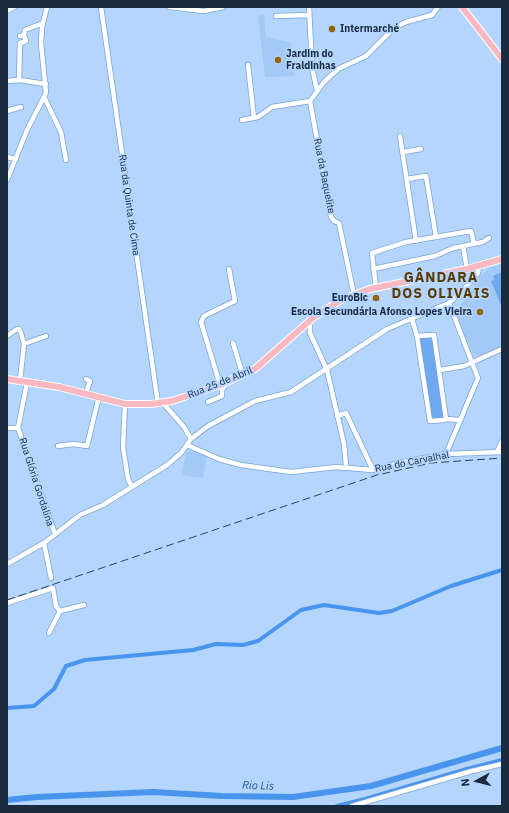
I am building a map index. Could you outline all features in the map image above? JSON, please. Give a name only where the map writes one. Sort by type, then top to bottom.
[{"type":"main road","points":[[462,7],[502,58]]},
{"type":"main road","name":"Rua 25 de Abril","points":[[7,379],[86,393],[125,404],[161,403],[220,385],[243,376],[260,366],[308,322],[328,307],[354,295],[376,288],[467,269],[502,259]]},
{"type":"street","points":[[7,11],[14,7]]},
{"type":"street","points":[[7,180],[30,121],[44,99],[46,84],[41,51],[42,23],[47,7]]},
{"type":"street","name":"Rua da Quinta de Cima","points":[[101,7],[161,403]]},
{"type":"street","points":[[169,7],[204,11],[223,7]]},
{"type":"street","points":[[309,7],[312,75],[317,91]]},
{"type":"street","points":[[242,120],[258,117],[272,107],[310,101],[317,91],[338,69],[366,56],[392,30],[406,22],[432,15],[438,7]]},
{"type":"street","points":[[276,16],[309,16]]},
{"type":"street","points":[[19,80],[20,43],[26,41],[22,36],[25,30],[42,23]]},
{"type":"street","points":[[248,65],[254,118]]},
{"type":"street","points":[[7,81],[19,80],[46,84]]},
{"type":"street","points":[[44,99],[61,132],[66,160]]},
{"type":"street","name":"Rua da Baquelite","points":[[310,101],[331,218],[340,223],[354,295]]},
{"type":"street","points":[[7,111],[21,107]]},
{"type":"street","points":[[400,136],[416,241]]},
{"type":"street","points":[[403,152],[421,149]]},
{"type":"street","points":[[7,157],[16,159]]},
{"type":"street","points":[[407,179],[426,176],[436,237]]},
{"type":"street","points":[[376,288],[372,253],[416,241],[471,231],[474,244]]},
{"type":"street","points":[[373,269],[435,256],[453,248],[483,242],[489,238]]},
{"type":"street","points":[[463,246],[467,269]]},
{"type":"street","points":[[7,564],[44,543],[80,515],[103,505],[167,465],[191,439],[208,426],[246,405],[265,398],[291,392],[327,370],[380,333],[449,303],[478,273],[479,266]]},
{"type":"street","points":[[220,385],[201,322],[204,316],[237,300],[229,269]]},
{"type":"street","points":[[446,454],[478,378],[473,361],[449,303]]},
{"type":"street","points":[[412,319],[417,336],[430,421],[444,420],[446,418],[460,420]]},
{"type":"street","points":[[308,322],[310,333],[327,370],[344,444],[346,466]]},
{"type":"street","points":[[7,336],[19,330],[24,344],[20,381]]},
{"type":"street","points":[[300,330],[304,333],[310,333]]},
{"type":"street","points":[[417,336],[433,334],[440,370],[446,418]]},
{"type":"street","points":[[24,344],[46,336]]},
{"type":"street","points":[[233,343],[243,376]]},
{"type":"street","points":[[440,370],[464,366],[502,349]]},
{"type":"street","points":[[86,379],[90,381],[86,393]]},
{"type":"street","name":"Rua Glória Gordalina","points":[[26,382],[18,428],[54,534]]},
{"type":"street","points":[[208,402],[222,396],[222,390],[227,382]]},
{"type":"street","points":[[58,446],[74,444],[87,446],[99,396]]},
{"type":"street","points":[[161,403],[184,427],[191,439]]},
{"type":"street","points":[[125,404],[123,447],[128,479],[132,487]]},
{"type":"street","points":[[338,416],[346,413],[373,470]]},
{"type":"street","points":[[7,428],[18,428]]},
{"type":"street","points":[[499,452],[502,441]]},
{"type":"street","name":"Rua do Carvalhal","points":[[187,445],[232,463],[267,470],[296,472],[346,466],[373,470],[403,462],[446,454],[499,452]]},
{"type":"street","points":[[44,543],[52,578]]},
{"type":"street","points":[[7,603],[53,588],[56,606],[60,611]]},
{"type":"street","points":[[49,633],[60,611],[84,605]]},
{"type":"street","points":[[352,806],[472,771],[502,764]]},
{"type":"shaded area","name":"Jardim do Fraldinhas","points":[[264,15],[266,37],[291,43],[294,76],[265,77],[258,16]]},
{"type":"shaded area","name":"Escola Secundária Afonso Lopes Vieira","points":[[502,264],[502,347],[481,356],[473,354],[461,326],[458,316],[459,308],[481,275],[488,269]]},
{"type":"shaded area","points":[[502,272],[502,308],[491,281],[494,280],[493,276]]},
{"type":"shaded area","points":[[432,336],[444,417],[434,420],[431,418],[419,338]]},
{"type":"shaded area","points":[[195,451],[207,457],[203,478],[182,475],[186,452]]},
{"type":"waterway","points":[[7,708],[34,706],[54,689],[66,666],[85,660],[193,650],[216,644],[243,645],[258,641],[301,610],[324,605],[379,613],[392,611],[451,586],[502,570]]},
{"type":"waterway","name":"Rio Lis","points":[[7,800],[37,797],[153,792],[222,796],[293,797],[371,786],[502,748]]},
{"type":"waterway","points":[[337,806],[502,760]]},
{"type":"railway","points":[[7,600],[377,475],[431,463],[502,458]]},
{"type":"place","name":"Intermarché","points":[[332,29]]},
{"type":"place","name":"Jardim do Fraldinhas","points":[[278,60]]},
{"type":"place","name":"EuroBic","points":[[376,298]]},
{"type":"place","name":"Escola Secundária Afonso Lopes Vieira","points":[[480,312]]},
{"type":"district","name":"GÂNDARA DOS OLIVAIS","points":[[441,286]]}]
